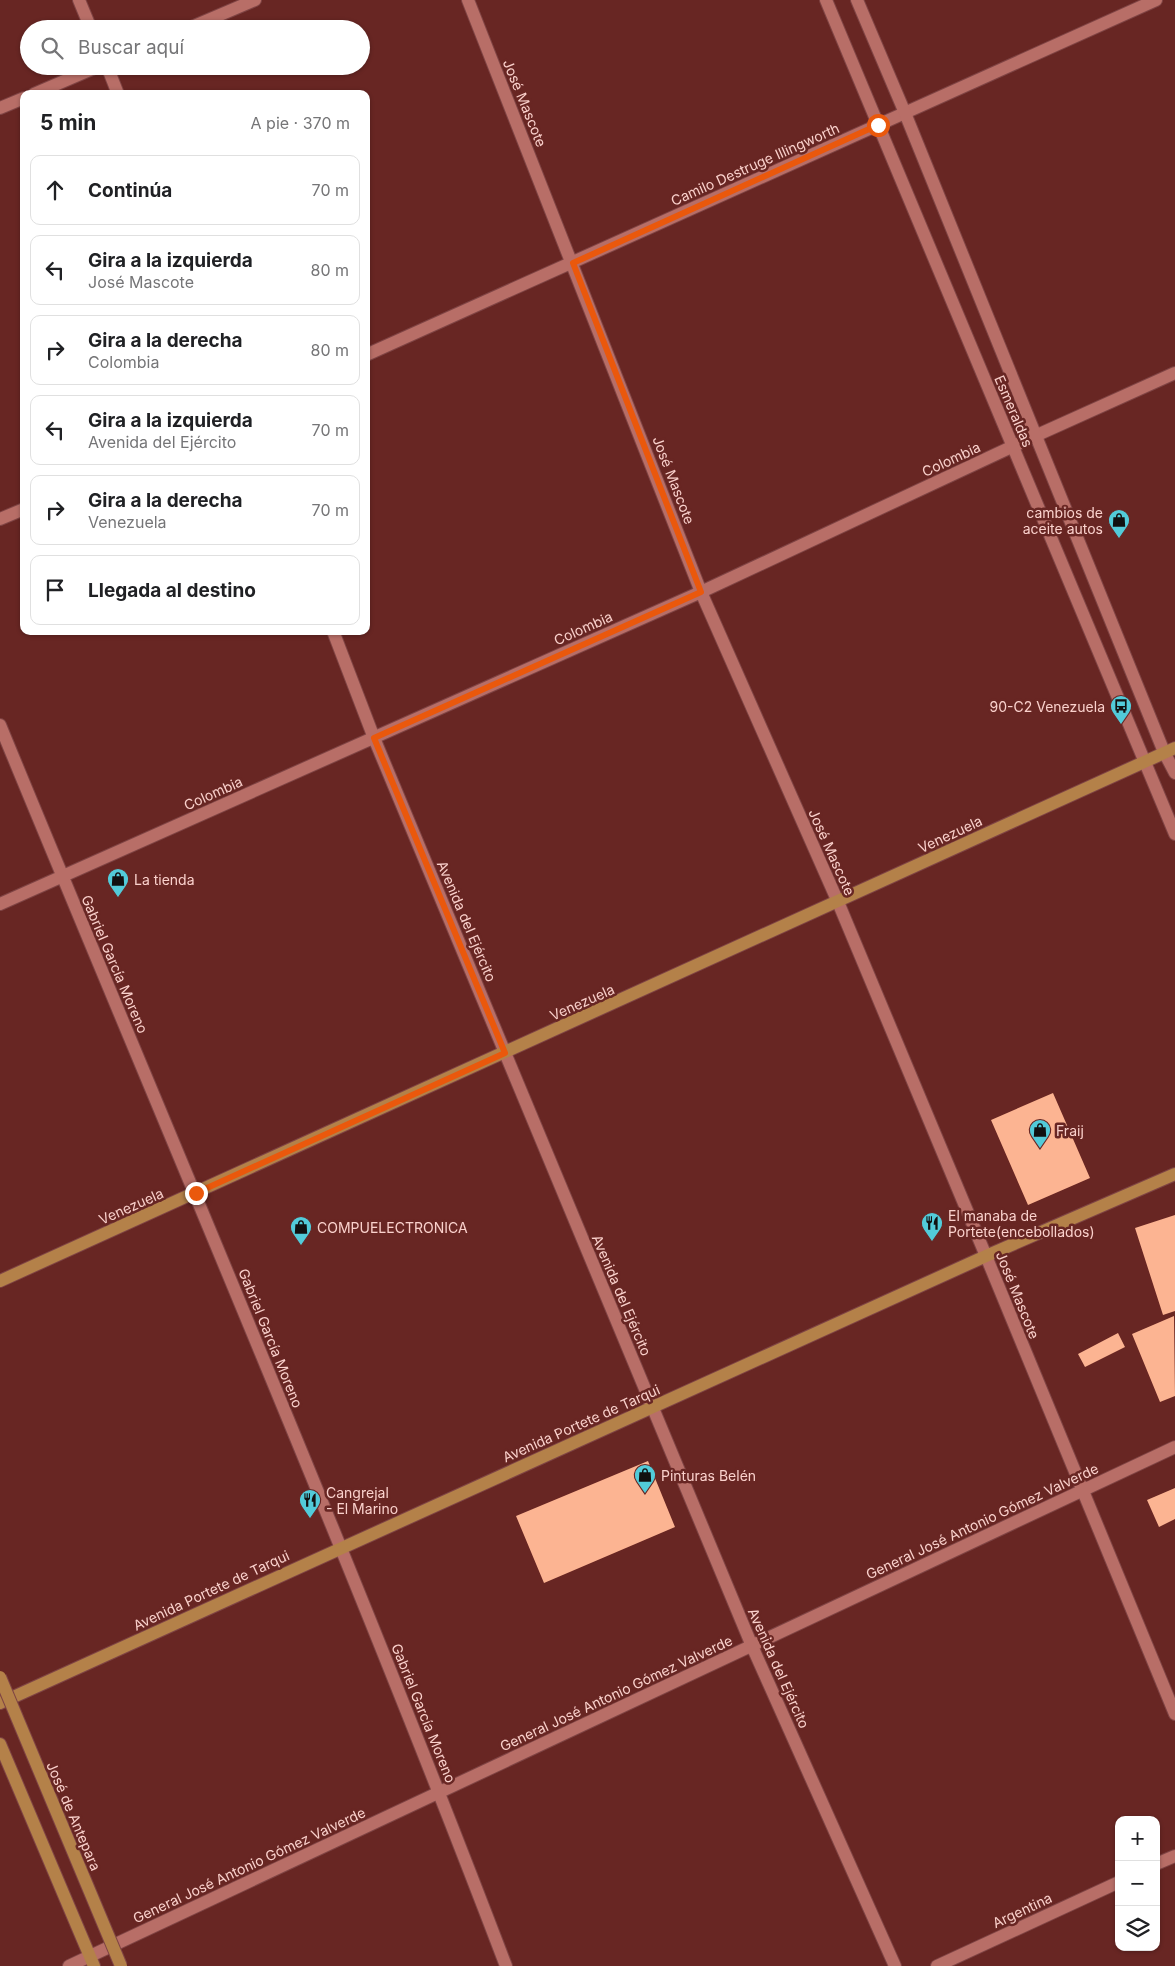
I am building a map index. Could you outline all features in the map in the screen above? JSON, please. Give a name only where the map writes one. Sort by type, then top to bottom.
[{"type":"main road","name":"Venezuela","points":[[0,1281],[1170,750]]},
{"type":"main road","name":"Avenida Portete de Tarqui","points":[[0,1703],[986,1256],[1175,1174]]},
{"type":"main road","name":"José de Antepara","points":[[0,1677],[121,1966]]},
{"type":"main road","points":[[0,1744],[92,1961]]},
{"type":"street","points":[[79,0],[87,20]]},
{"type":"street","points":[[208,20],[255,0]]},
{"type":"street","name":"José Mascote","points":[[468,0],[701,592],[838,902],[1175,1714]]},
{"type":"street","name":"Esmeraldas","points":[[826,0],[1175,834]]},
{"type":"street","name":"Esmeraldas","points":[[857,0],[905,113],[1035,436],[1170,750],[1175,773]]},
{"type":"street","name":"Camilo Destruge Illingworth","points":[[370,353],[1156,0]]},
{"type":"street","points":[[43,90],[78,75]]},
{"type":"street","points":[[111,75],[116,90]]},
{"type":"street","points":[[0,108],[20,100]]},
{"type":"street","name":"Colombia","points":[[0,904],[701,592],[1035,436],[1175,373]]},
{"type":"street","points":[[0,519],[20,511]]},
{"type":"street","name":"Avenida del Ejército","points":[[335,635],[374,738],[752,1646],[895,1966]]},
{"type":"street","name":"Gabriel García Moreno","points":[[0,725],[62,877],[196,1193],[341,1547],[440,1792],[506,1966]]},
{"type":"street","name":"General José Antonio Gómez Valverde","points":[[69,1966],[92,1961],[440,1792],[1175,1447]]},
{"type":"street","points":[[1160,1862],[1175,1856]]},
{"type":"street","name":"Argentina","points":[[937,1966],[1115,1884]]},
{"type":"building","name":"Fraij","points":[[1053,1093],[1090,1178],[1028,1205],[991,1120]]},
{"type":"building","points":[[1175,1215],[1175,1311],[1163,1315],[1135,1228]]},
{"type":"building","points":[[1174,1316],[1175,1396],[1160,1402],[1132,1334]]},
{"type":"building","points":[[1118,1333],[1125,1347],[1085,1367],[1078,1354]]},
{"type":"building","points":[[648,1461],[675,1527],[544,1583],[516,1516]]},
{"type":"building","points":[[1175,1488],[1175,1519],[1159,1527],[1147,1500]]},
{"type":"place","name":"cambios de aceite autos","points":[[1119,539]]},
{"type":"place","name":"90-C2 Venezuela","points":[[1121,725]]},
{"type":"place","name":"La tienda","points":[[118,898]]},
{"type":"place","name":"Fraij","points":[[1040,1149]]},
{"type":"place","name":"El manaba de Portete(encebollados)","points":[[932,1242]]},
{"type":"place","name":"COMPUELECTRONICA","points":[[301,1246]]},
{"type":"place","name":"Pinturas Belén","points":[[645,1494]]},
{"type":"place","name":"Cangrejal - El Marino","points":[[310,1519]]},
{"type":"route","points":[[196,1193],[505,1053],[374,738],[701,592],[573,263],[878,125]]}]
